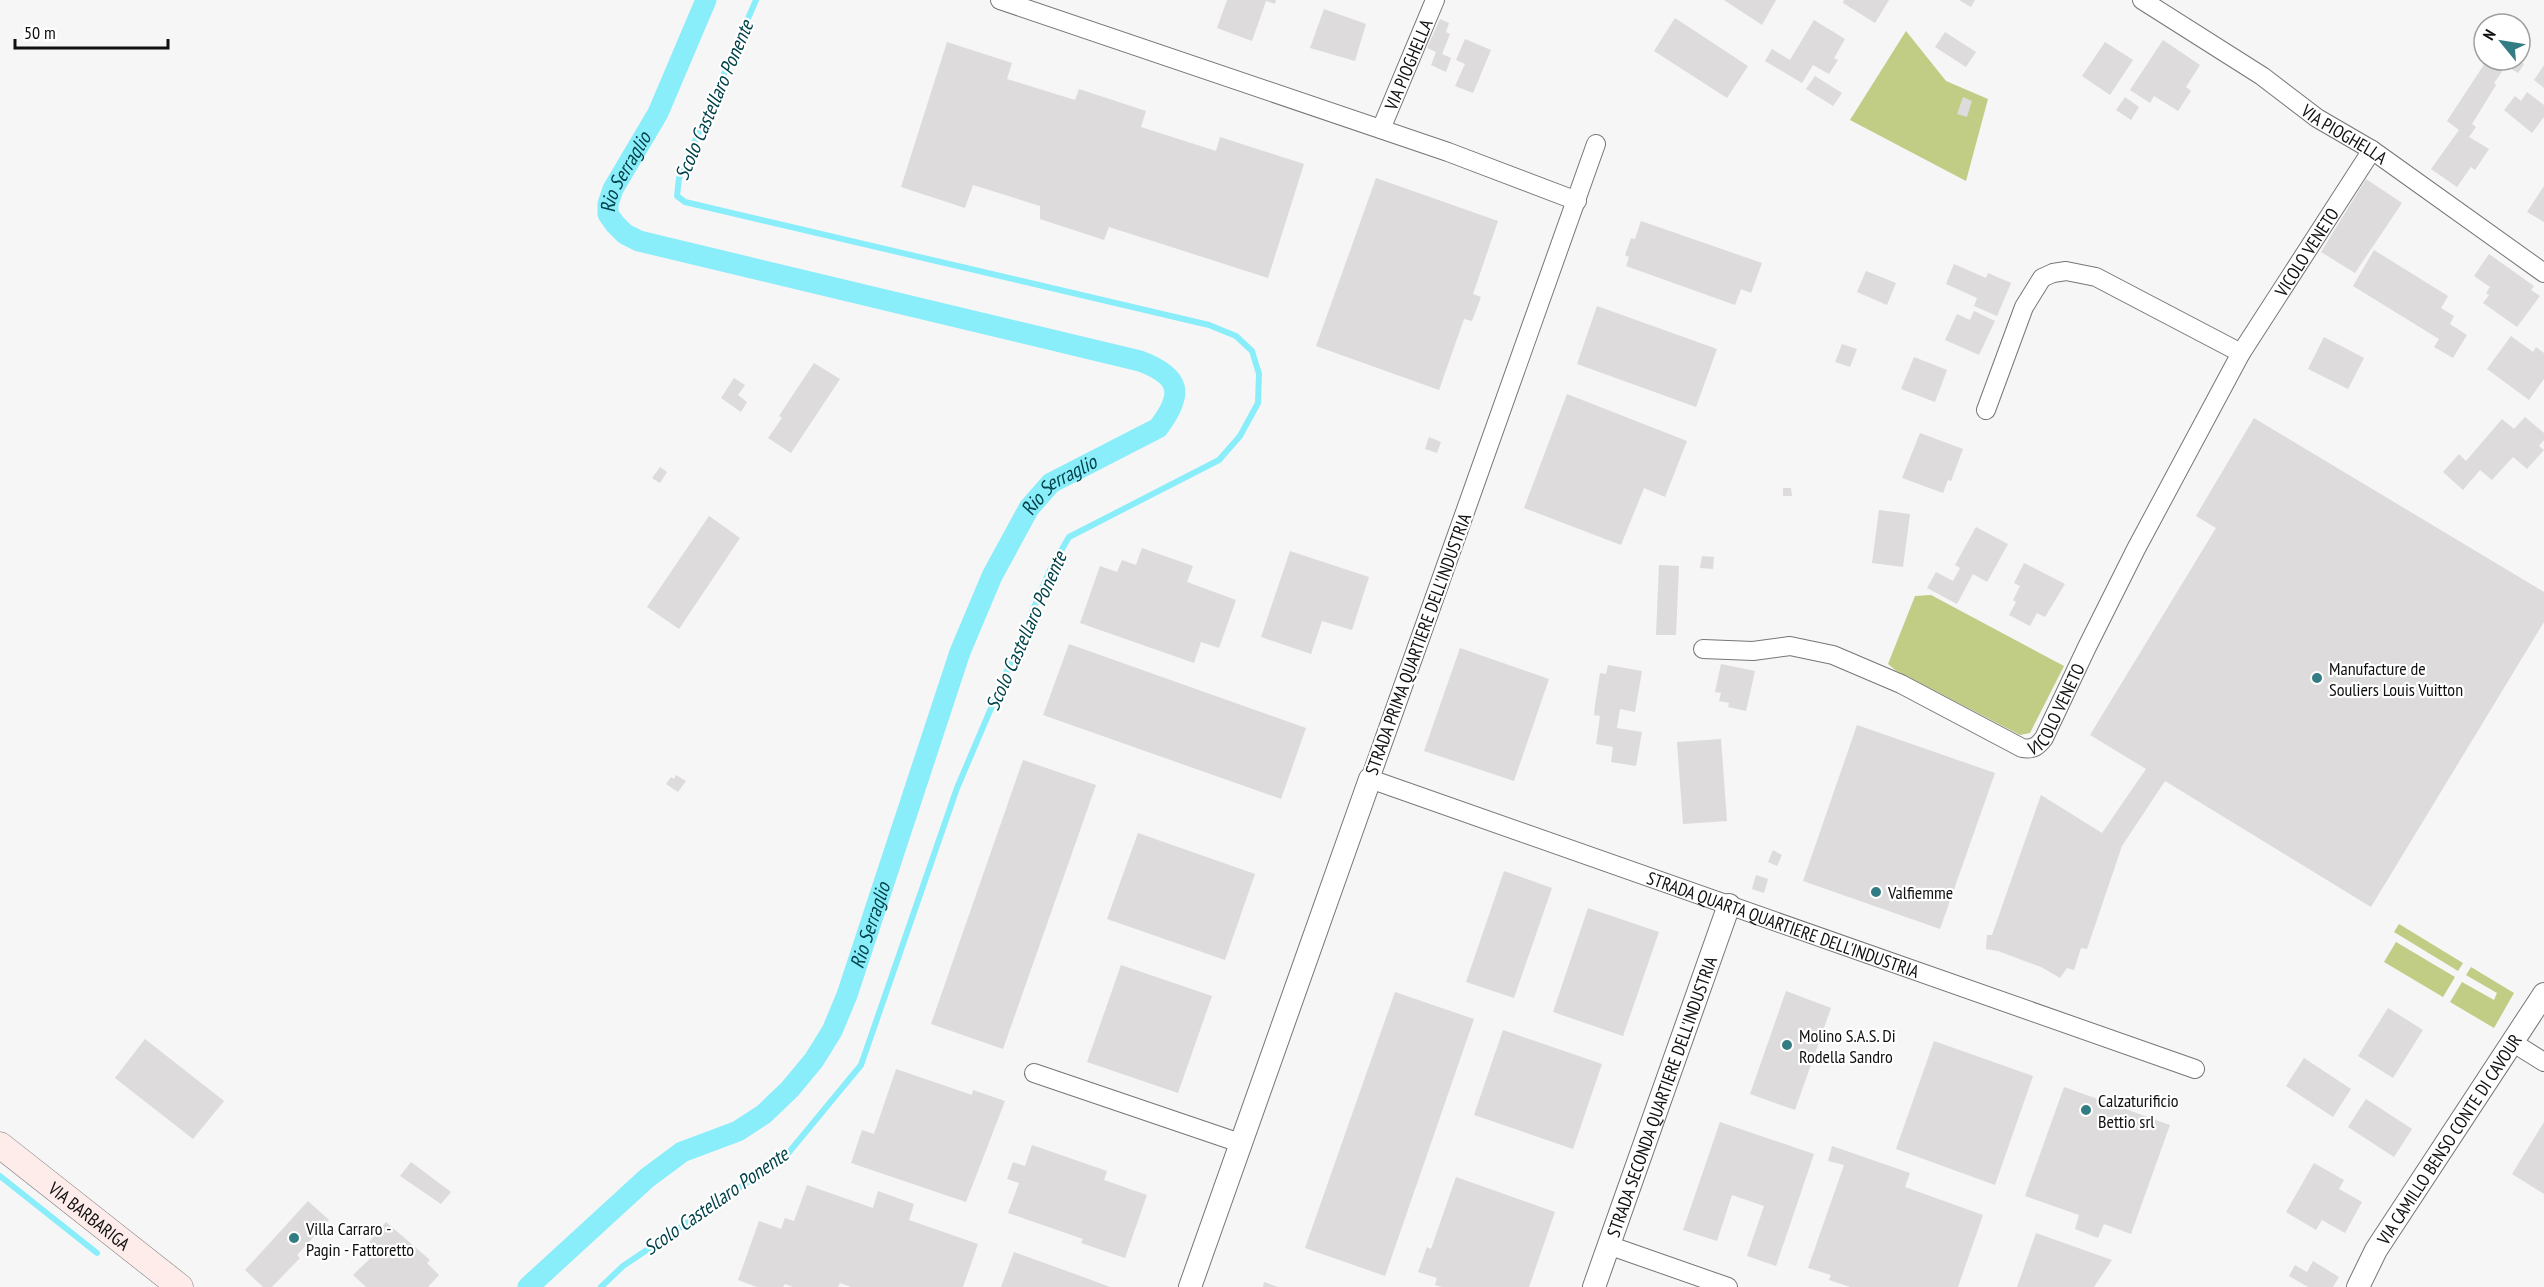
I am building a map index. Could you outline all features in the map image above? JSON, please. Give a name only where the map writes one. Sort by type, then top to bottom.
[{"type":"main road","name":"VIA BARBARIGA","points":[[0,1145],[180,1287]]},
{"type":"street","points":[[1000,0],[1381,129],[1577,201]]},
{"type":"street","name":"VIA PIOGHELLA","points":[[1381,129],[1435,0]]},
{"type":"street","name":"VIA PIOGHELLA","points":[[2142,0],[2262,76],[2317,118],[2372,150],[2544,273]]},
{"type":"street","name":"STRADA PRIMA QUARTIERE DELL'INDUSTRIA","points":[[1190,1287],[1596,144]]},
{"type":"street","name":"VICOLO VENETO","points":[[1703,649],[1754,651],[1790,646],[1833,655],[1901,684],[2022,748],[2030,749],[2038,746],[2044,738],[2136,549],[2241,353],[2372,150]]},
{"type":"street","points":[[1986,411],[2024,307],[2042,278],[2053,273],[2066,271],[2096,277],[2241,353]]},
{"type":"street","name":"STRADA QUARTA QUARTIERE DELL'INDUSTRIA","points":[[1370,779],[2195,1069]]},
{"type":"street","name":"STRADA SECONDA QUARTIERE DELL'INDUSTRIA","points":[[1594,1287],[1729,905]]},
{"type":"street","name":"VIA CAMILLO BENSO CONTE DI CAVOUR","points":[[2358,1287],[2376,1250],[2544,994]]},
{"type":"street","points":[[2512,1042],[2544,1062]]},
{"type":"street","points":[[1034,1073],[1240,1143]]},
{"type":"street","points":[[1608,1245],[1728,1287]]},
{"type":"green space","points":[[1906,31],[1946,81],[1988,99],[1966,181],[1850,120]]},
{"type":"green space","points":[[1931,595],[2064,666],[2030,733],[2020,735],[1895,670],[1888,664],[1915,596]]},
{"type":"green space","points":[[2399,924],[2463,963],[2458,971],[2394,932]]},
{"type":"green space","points":[[2396,942],[2455,977],[2443,997],[2384,962]]},
{"type":"green space","points":[[2471,967],[2514,993],[2494,1028],[2450,1002],[2462,982],[2494,1000],[2497,993],[2466,975]]},
{"type":"building","points":[[1227,0],[1276,0],[1275,4],[1266,1],[1252,41],[1217,28]]},
{"type":"building","points":[[1724,0],[1776,0],[1762,25]]},
{"type":"building","points":[[1844,0],[1889,0],[1875,23],[1843,3]]},
{"type":"building","points":[[1959,0],[1975,0],[1971,7]]},
{"type":"building","points":[[1324,9],[1366,24],[1355,61],[1310,48]]},
{"type":"building","points":[[1675,18],[1748,66],[1727,98],[1654,51]]},
{"type":"building","points":[[1440,19],[1449,23],[1446,32],[1450,34],[1442,54],[1451,58],[1446,72],[1431,65],[1436,52],[1427,48]]},
{"type":"building","points":[[1814,20],[1845,39],[1834,58],[1838,60],[1829,74],[1813,65],[1802,83],[1765,61],[1772,49],[1790,60]]},
{"type":"building","points":[[1945,32],[1976,52],[1966,67],[1935,47]]},
{"type":"building","points":[[1465,39],[1491,50],[1473,93],[1455,86],[1465,64],[1456,60]]},
{"type":"building","points":[[2163,40],[2200,65],[2186,87],[2191,91],[2178,111],[2154,96],[2150,103],[2130,90]]},
{"type":"building","points":[[947,42],[1012,63],[1007,79],[1075,100],[1079,89],[1146,111],[1141,127],[1216,151],[1220,137],[1304,164],[1268,278],[1109,227],[1104,240],[1040,219],[1040,206],[973,185],[965,208],[901,187]]},
{"type":"building","points":[[2105,42],[2133,60],[2110,95],[2082,76]]},
{"type":"building","points":[[2544,65],[2544,88],[2534,80]]},
{"type":"building","points":[[2479,72],[2502,72],[2472,124],[2476,127],[2469,137],[2489,149],[2475,170],[2471,167],[2457,187],[2431,169],[2459,130],[2447,121]]},
{"type":"building","points":[[1815,76],[1842,93],[1833,106],[1806,89]]},
{"type":"building","points":[[2527,92],[2544,105],[2544,117],[2532,133],[2504,110],[2515,96],[2521,101]]},
{"type":"building","points":[[1963,97],[1972,101],[1967,117],[1957,114]]},
{"type":"building","points":[[2125,97],[2139,107],[2131,120],[2116,110]]},
{"type":"building","points":[[1376,178],[1498,221],[1473,294],[1481,297],[1472,321],[1464,319],[1439,390],[1316,346]]},
{"type":"building","points":[[2366,179],[2402,203],[2355,273],[2321,252]]},
{"type":"building","points":[[2544,186],[2544,222],[2527,212]]},
{"type":"building","points":[[1641,221],[1762,263],[1751,293],[1741,289],[1735,305],[1626,266],[1629,257],[1625,255],[1631,238],[1635,239]]},
{"type":"building","points":[[2374,250],[2448,296],[2441,308],[2454,316],[2450,324],[2467,335],[2453,358],[2434,347],[2439,339],[2353,286]]},
{"type":"building","points":[[2489,254],[2534,286],[2531,290],[2540,296],[2517,327],[2483,303],[2489,295],[2486,293],[2490,287],[2474,276]]},
{"type":"building","points":[[1954,264],[1986,278],[1988,273],[2011,283],[1997,316],[1974,306],[1977,298],[1946,284]]},
{"type":"building","points":[[1866,271],[1896,283],[1887,305],[1857,292]]},
{"type":"building","points":[[1597,306],[1717,349],[1696,407],[1577,364]]},
{"type":"building","points":[[1974,311],[1995,321],[1979,355],[1945,340],[1957,314],[1970,320]]},
{"type":"building","points":[[2511,336],[2533,352],[2536,347],[2544,353],[2544,379],[2529,400],[2487,369]]},
{"type":"building","points":[[2324,337],[2364,358],[2348,389],[2308,369]]},
{"type":"building","points":[[1842,344],[1857,349],[1850,367],[1835,362]]},
{"type":"building","points":[[1914,357],[1947,370],[1935,402],[1901,389]]},
{"type":"building","points":[[814,363],[840,379],[791,453],[768,438],[782,418],[779,416]]},
{"type":"building","points":[[734,378],[745,385],[738,395],[747,402],[741,412],[721,398]]},
{"type":"building","points":[[1567,394],[1687,441],[1665,497],[1644,488],[1621,545],[1524,508]]},
{"type":"building","points":[[2525,417],[2544,433],[2544,440],[2539,446],[2544,450],[2527,469],[2513,457],[2492,480],[2480,470],[2463,490],[2443,472],[2459,454],[2466,461],[2502,419],[2514,429]]},
{"type":"building","name":"Manufacture de Souliers Louis Vuitton","points":[[2254,418],[2544,592],[2544,622],[2371,907],[2165,781],[2122,846],[2087,949],[2081,948],[2074,970],[2067,968],[2060,978],[2041,967],[1998,951],[1986,949],[1987,935],[1992,935],[2041,795],[2102,833],[2146,769],[2090,735],[2216,528],[2196,516]]},
{"type":"building","points":[[1920,433],[1963,449],[1951,481],[1948,480],[1943,493],[1902,478]]},
{"type":"building","points":[[1429,437],[1441,442],[1437,453],[1425,449]]},
{"type":"building","points":[[660,467],[667,472],[660,483],[652,478]]},
{"type":"building","points":[[1783,488],[1791,488],[1792,496],[1783,496]]},
{"type":"building","points":[[1879,510],[1910,514],[1903,567],[1872,563]]},
{"type":"building","points":[[709,516],[740,538],[679,629],[647,607]]},
{"type":"building","points":[[1976,527],[2008,544],[1987,582],[1973,574],[1957,604],[1927,588],[1936,572],[1953,581],[1960,568],[1955,565]]},
{"type":"building","points":[[1142,548],[1193,566],[1187,582],[1236,600],[1219,648],[1201,642],[1194,663],[1080,623],[1100,566],[1117,572],[1122,560],[1136,565]]},
{"type":"building","points":[[1290,551],[1369,577],[1352,630],[1322,621],[1311,654],[1261,637]]},
{"type":"building","points":[[1702,556],[1714,557],[1713,569],[1700,568]]},
{"type":"building","points":[[2024,563],[2065,584],[2045,617],[2037,613],[2030,626],[2009,615],[2016,602],[2013,600],[2020,586],[2014,583]]},
{"type":"building","points":[[1659,565],[1679,566],[1676,635],[1656,635]]},
{"type":"building","points":[[1069,644],[1306,728],[1281,799],[1043,715]]},
{"type":"building","points":[[1460,648],[1549,679],[1514,781],[1424,751]]},
{"type":"building","points":[[1721,664],[1755,671],[1746,711],[1728,707],[1729,703],[1719,701],[1721,693],[1715,692]]},
{"type":"building","points":[[1608,665],[1642,671],[1635,712],[1620,709],[1617,728],[1642,732],[1636,766],[1611,762],[1613,747],[1596,744],[1600,716],[1594,715],[1595,705],[1600,673],[1606,674]]},
{"type":"building","points":[[1857,725],[1995,773],[1940,929],[1803,881]]},
{"type":"building","points":[[1721,739],[1727,821],[1683,824],[1677,742]]},
{"type":"building","points":[[1023,760],[1096,785],[1003,1049],[931,1024]]},
{"type":"building","points":[[676,775],[686,781],[678,792],[666,784],[671,777],[674,779]]},
{"type":"building","points":[[1138,833],[1255,874],[1225,960],[1107,919]]},
{"type":"building","points":[[1773,850],[1782,855],[1777,866],[1768,862]]},
{"type":"building","points":[[1504,871],[1552,888],[1514,998],[1466,982]]},
{"type":"building","points":[[1756,875],[1768,879],[1764,893],[1752,889]]},
{"type":"building","points":[[1588,908],[1659,932],[1623,1036],[1553,1012]]},
{"type":"building","points":[[1121,965],[1212,996],[1178,1093],[1087,1062]]},
{"type":"building","points":[[1786,991],[1831,1008],[1795,1110],[1750,1094]]},
{"type":"building","points":[[1395,992],[1474,1019],[1385,1276],[1305,1248]]},
{"type":"building","points":[[2388,1008],[2423,1030],[2393,1078],[2358,1056]]},
{"type":"building","points":[[1503,1030],[1602,1064],[1573,1149],[1474,1115]]},
{"type":"building","points":[[145,1039],[224,1101],[193,1139],[115,1078]]},
{"type":"building","points":[[1934,1041],[2033,1076],[1995,1185],[1896,1149]]},
{"type":"building","points":[[2304,1058],[2351,1089],[2333,1117],[2286,1086]]},
{"type":"building","points":[[896,1069],[972,1095],[973,1090],[1005,1101],[966,1202],[851,1163],[862,1130],[874,1134]]},
{"type":"building","points":[[2064,1087],[2170,1125],[2131,1234],[2104,1224],[2098,1238],[2075,1229],[2079,1215],[2025,1196]]},
{"type":"building","points":[[2366,1099],[2412,1129],[2394,1157],[2348,1127]]},
{"type":"building","points":[[1720,1122],[1814,1154],[1776,1266],[1747,1256],[1764,1206],[1732,1195],[1717,1241],[1683,1230]]},
{"type":"building","points":[[2544,1122],[2544,1194],[2512,1174]]},
{"type":"building","points":[[1032,1145],[1107,1171],[1104,1180],[1147,1195],[1125,1258],[1081,1243],[1083,1239],[1008,1213],[1019,1183],[1007,1179],[1013,1162],[1025,1166]]},
{"type":"building","points":[[1832,1146],[1910,1173],[1905,1187],[1983,1215],[1958,1287],[1850,1287],[1829,1280],[1831,1275],[1808,1268],[1844,1165],[1828,1161]]},
{"type":"building","points":[[411,1162],[451,1192],[441,1204],[400,1176]]},
{"type":"building","points":[[2314,1163],[2344,1180],[2339,1189],[2362,1202],[2345,1233],[2322,1220],[2316,1230],[2286,1212]]},
{"type":"building","points":[[1456,1177],[1555,1212],[1529,1287],[1442,1287],[1435,1285],[1437,1278],[1418,1272],[1427,1247],[1431,1249]]},
{"type":"building","points":[[807,1185],[873,1208],[878,1191],[914,1204],[909,1220],[978,1244],[963,1287],[851,1287],[840,1283],[838,1287],[793,1287],[785,1284],[783,1287],[757,1287],[738,1280],[759,1221],[781,1229],[785,1218],[794,1221]]},
{"type":"building","name":"Villa Carraro - Pagin - Fattoretto","points":[[308,1201],[329,1220],[297,1255],[300,1258],[272,1287],[263,1287],[245,1270]]},
{"type":"building","points":[[386,1222],[430,1260],[427,1263],[439,1275],[428,1287],[366,1287],[353,1275],[379,1250],[369,1242]]},
{"type":"building","points":[[2036,1233],[2112,1260],[2094,1287],[2017,1287]]},
{"type":"building","points":[[1014,1252],[1086,1278],[1110,1287],[1001,1287]]},
{"type":"building","points":[[2313,1261],[2339,1277],[2333,1287],[2308,1287],[2289,1276],[2295,1265],[2307,1272]]},
{"type":"building","points":[[1264,1282],[1278,1287],[1263,1287]]},
{"type":"waterway","name":"Rio Serraglio","points":[[528,1287],[647,1178],[682,1152],[738,1131],[764,1114],[790,1089],[814,1060],[832,1031],[847,995],[960,652],[992,576],[1029,508],[1051,483],[1158,428],[1167,416],[1175,395],[1174,387],[1163,373],[1140,361],[639,241],[625,234],[608,214],[608,204],[613,189],[658,113],[706,0]]},
{"type":"waterway","name":"Scolo Castellaro Ponente","points":[[601,1287],[623,1266],[785,1157],[861,1065],[957,788],[1050,570],[1069,537],[1219,460],[1240,436],[1258,403],[1259,374],[1252,351],[1236,336],[1209,325],[685,202],[677,196],[679,178],[756,0]]},
{"type":"waterway","points":[[0,1176],[97,1253]]},
{"type":"place","name":"Manufacture de Souliers Louis Vuitton","points":[[2317,678]]},
{"type":"place","name":"Valfiemme","points":[[1876,892]]},
{"type":"place","name":"Molino S.A.S. Di Rodella Sandro","points":[[1787,1045]]},
{"type":"place","name":"Calzaturificio Bettio srl","points":[[2086,1110]]},
{"type":"place","name":"Villa Carraro - Pagin - Fattoretto","points":[[294,1238]]}]
